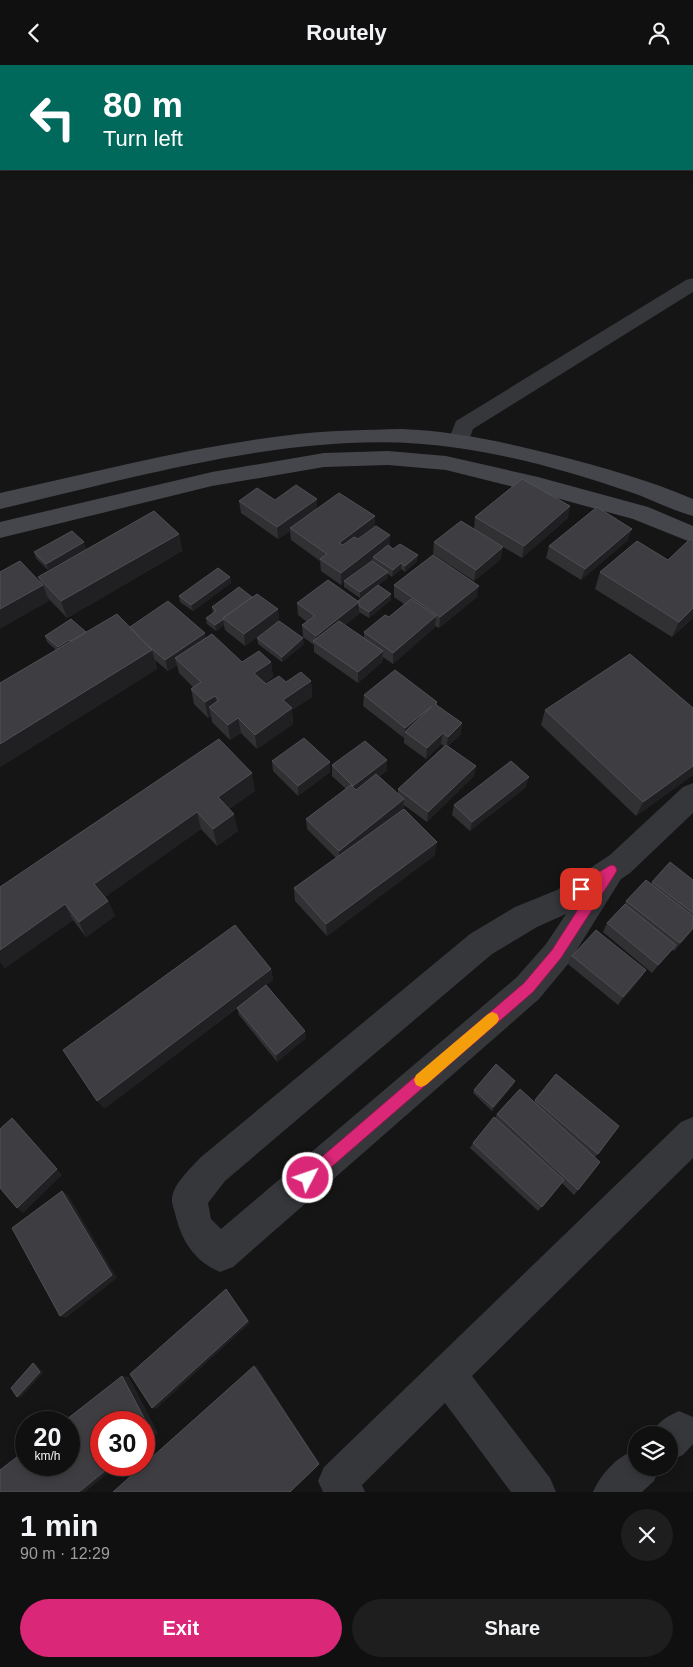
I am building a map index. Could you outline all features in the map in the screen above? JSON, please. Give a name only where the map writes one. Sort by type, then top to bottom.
[{"type":"main road","points":[[0,501],[204,455],[278,442],[336,437],[402,435],[459,441],[520,453],[660,493],[693,508]]},
{"type":"main road","points":[[0,530],[212,479],[324,460],[388,458],[446,463],[538,485],[640,513],[693,535]]},
{"type":"street","points":[[459,441],[464,426],[693,284]]},
{"type":"street","points":[[611,870],[557,954],[528,988],[220,1254],[196,1229],[189,1199],[213,1169],[481,944],[526,917],[566,899],[620,864],[693,795]]},
{"type":"street","points":[[345,1492],[338,1481],[693,1134]]},
{"type":"street","points":[[447,1374],[536,1492]]},
{"type":"street","points":[[613,1492],[630,1476]]},
{"type":"building","points":[[522,479],[570,506],[524,546],[475,517]]},
{"type":"building","points":[[296,485],[317,499],[277,527],[239,501],[257,488],[275,500]]},
{"type":"building","points":[[339,493],[375,516],[339,543],[343,545],[354,537],[358,539],[376,526],[390,535],[341,573],[320,559],[327,554],[290,528]]},
{"type":"building","points":[[597,507],[632,529],[585,569],[549,546]]},
{"type":"building","points":[[154,511],[179,534],[61,601],[38,577]]},
{"type":"building","points":[[461,521],[503,547],[476,570],[434,542]]},
{"type":"building","points":[[72,531],[84,542],[46,564],[34,552]]},
{"type":"building","points":[[690,539],[693,541],[693,608],[679,622],[600,572],[637,541],[668,560]]},
{"type":"building","points":[[400,544],[418,555],[405,566],[401,563],[393,570],[373,557],[388,545],[393,549]]},
{"type":"building","points":[[433,555],[479,586],[440,617],[394,585]]},
{"type":"building","points":[[20,561],[43,585],[0,609],[0,572]]},
{"type":"building","points":[[372,561],[388,572],[360,592],[344,581]]},
{"type":"building","points":[[218,568],[230,577],[191,605],[179,596]]},
{"type":"building","points":[[328,580],[359,602],[316,636],[302,625],[315,616],[297,603]]},
{"type":"building","points":[[378,585],[391,594],[369,612],[359,606],[358,601]]},
{"type":"building","points":[[239,587],[252,597],[215,625],[206,618],[216,611],[212,607]]},
{"type":"building","points":[[257,594],[278,609],[244,634],[223,618]]},
{"type":"building","points":[[411,599],[436,616],[393,653],[364,632],[385,615],[389,617]]},
{"type":"building","points":[[168,601],[205,633],[165,660],[130,627]]},
{"type":"building","points":[[117,614],[152,650],[0,744],[0,683]]},
{"type":"building","points":[[71,619],[86,632],[58,647],[45,636]]},
{"type":"building","points":[[279,621],[303,638],[282,657],[257,638]]},
{"type":"building","points":[[339,621],[383,651],[358,672],[313,641]]},
{"type":"building","points":[[212,634],[242,662],[259,651],[271,662],[254,673],[266,684],[279,676],[286,682],[301,672],[311,681],[283,700],[292,708],[255,735],[238,718],[228,725],[209,707],[219,700],[215,696],[205,702],[191,689],[201,682],[175,658]]},
{"type":"building","points":[[630,654],[693,708],[693,766],[643,802],[545,710]]},
{"type":"building","points":[[395,670],[437,702],[435,704],[462,723],[448,737],[443,733],[427,748],[405,732],[432,706],[405,728],[364,695]]},
{"type":"building","points":[[304,738],[330,762],[298,786],[272,761]]},
{"type":"building","points":[[219,739],[252,773],[218,797],[234,814],[213,829],[197,812],[94,884],[108,901],[79,922],[65,904],[0,950],[0,887]]},
{"type":"building","points":[[365,741],[387,760],[353,786],[332,765]]},
{"type":"building","points":[[446,745],[476,766],[428,812],[398,789]]},
{"type":"building","points":[[511,761],[529,777],[472,822],[454,805]]},
{"type":"building","points":[[376,774],[404,799],[339,851],[306,819],[351,785],[356,790]]},
{"type":"building","points":[[404,809],[437,842],[326,924],[294,888]]},
{"type":"building","points":[[670,862],[693,880],[693,913],[652,882]]},
{"type":"building","points":[[646,880],[693,916],[693,928],[680,943],[626,901]]},
{"type":"building","points":[[625,904],[676,945],[658,965],[607,923]]},
{"type":"building","points":[[235,925],[271,969],[97,1101],[63,1050]]},
{"type":"building","points":[[596,930],[646,970],[623,997],[572,956]]},
{"type":"building","points":[[266,985],[305,1031],[276,1055],[237,1008]]},
{"type":"building","points":[[496,1064],[515,1081],[493,1107],[474,1090]]},
{"type":"building","points":[[556,1074],[619,1126],[598,1154],[535,1100]]},
{"type":"building","points":[[520,1089],[600,1162],[578,1190],[497,1114]]},
{"type":"building","points":[[494,1117],[564,1180],[542,1207],[473,1143]]},
{"type":"building","points":[[12,1118],[57,1169],[17,1208],[0,1188],[0,1129]]},
{"type":"building","points":[[62,1191],[112,1275],[60,1316],[12,1228]]},
{"type":"building","points":[[226,1289],[248,1321],[152,1408],[130,1374]]},
{"type":"building","points":[[33,1363],[40,1372],[17,1397],[11,1388]]},
{"type":"building","points":[[254,1366],[319,1464],[290,1492],[113,1492],[131,1476],[155,1476],[155,1454]]},
{"type":"building","points":[[122,1376],[140,1411],[90,1411],[90,1476],[99,1476],[79,1492],[0,1492],[0,1470],[15,1458],[15,1476],[80,1476],[80,1411],[77,1411]]},
{"type":"slow traffic","points":[[421,1080],[492,1019]]},
{"type":"route","points":[[308,1178],[528,988],[557,954],[611,870],[581,889]]}]
